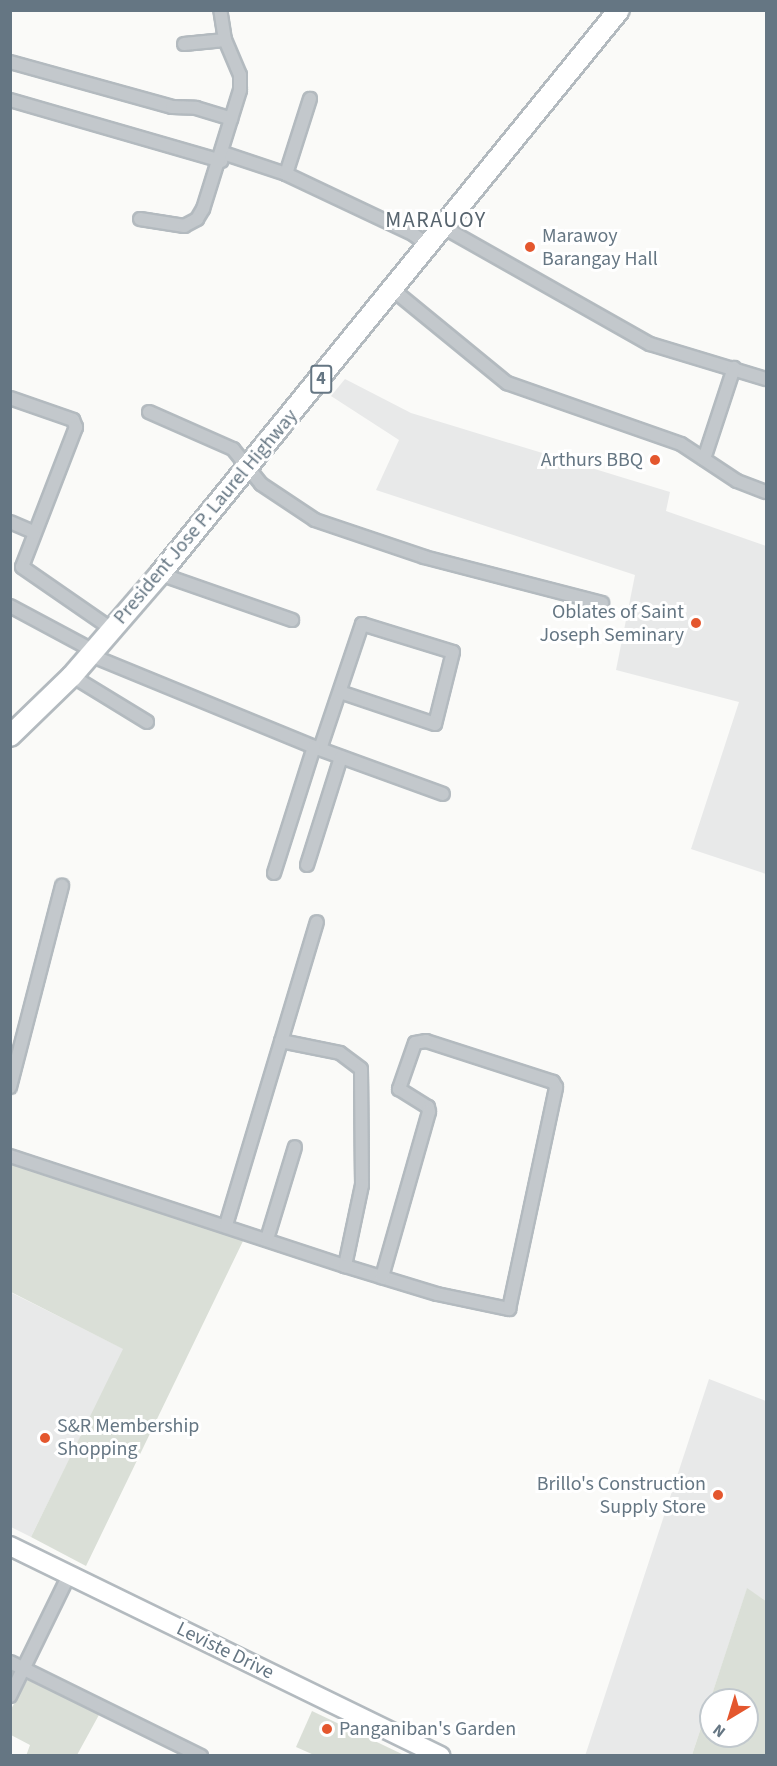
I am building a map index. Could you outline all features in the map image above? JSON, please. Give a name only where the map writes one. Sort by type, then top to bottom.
[{"type":"main road","name":"President Jose P. Laurel Highway","points":[[10,736],[72,676],[113,630],[620,10]]},
{"type":"main road","name":"Leviste Drive","points":[[10,1546],[441,1755]]},
{"type":"street","points":[[140,219],[191,224],[203,209],[222,157],[240,75],[225,40],[219,10]]},
{"type":"street","points":[[184,44],[225,40]]},
{"type":"street","points":[[10,62],[172,107],[196,108],[231,119]]},
{"type":"street","points":[[286,174],[310,99]]},
{"type":"street","points":[[10,100],[286,174],[413,234],[427,245]]},
{"type":"street","points":[[443,226],[650,344],[766,379]]},
{"type":"street","points":[[392,289],[507,383],[681,444],[737,481],[766,492]]},
{"type":"street","points":[[704,459],[734,368]]},
{"type":"street","points":[[10,398],[76,423],[22,567],[113,630]]},
{"type":"street","points":[[149,412],[233,449],[249,466],[261,484],[315,520],[424,558],[602,603]]},
{"type":"street","points":[[10,522],[34,532]]},
{"type":"street","points":[[160,574],[292,620]]},
{"type":"street","points":[[10,606],[92,653],[317,748],[443,794]]},
{"type":"street","points":[[274,873],[317,748],[340,692],[358,628],[362,624],[453,652],[435,724],[340,692]]},
{"type":"street","points":[[72,676],[147,722]]},
{"type":"street","points":[[307,865],[341,757]]},
{"type":"street","points":[[10,1087],[62,886]]},
{"type":"street","points":[[226,1225],[316,922]]},
{"type":"street","points":[[280,1041],[340,1053],[361,1069],[362,1185],[345,1266]]},
{"type":"street","points":[[10,1156],[226,1225],[345,1266],[437,1294],[509,1309],[556,1087],[553,1082],[426,1041],[415,1043],[399,1089],[428,1107],[429,1112],[382,1277]]},
{"type":"street","points":[[267,1239],[295,1147]]},
{"type":"street","points":[[10,1696],[69,1575]]},
{"type":"street","points":[[10,1662],[201,1755]]},
{"type":"shaded area","name":"Oblates of Saint Joseph Seminary","points":[[345,379],[411,413],[670,492],[666,511],[766,546],[766,874],[691,849],[739,702],[616,670],[635,575],[376,490],[399,440],[331,396]]},
{"type":"shaded area","points":[[10,1164],[244,1239],[86,1566],[31,1537],[123,1349],[11,1292]]},
{"type":"shaded area","name":"S&R Membership Shopping","points":[[10,1292],[124,1349],[31,1537],[11,1527]]},
{"type":"shaded area","name":"Brillo's Construction Supply Store","points":[[709,1379],[766,1401],[766,1601],[747,1589],[714,1688],[699,1688],[699,1734],[692,1755],[585,1756]]},
{"type":"shaded area","points":[[747,1588],[766,1601],[766,1755],[692,1755],[699,1734],[699,1748],[759,1748],[759,1688],[714,1688]]},
{"type":"shaded area","points":[[28,1679],[100,1713],[77,1755],[26,1756],[30,1745],[11,1735],[10,1711]]},
{"type":"shaded area","name":"Panganiban's Garden","points":[[312,1711],[404,1755],[314,1755],[296,1747]]},
{"type":"place","name":"Marawoy Barangay Hall","points":[[530,247]]},
{"type":"place","name":"Arthurs BBQ","points":[[655,460]]},
{"type":"place","name":"Oblates of Saint Joseph Seminary","points":[[696,623]]},
{"type":"place","name":"S&R Membership Shopping","points":[[45,1438]]},
{"type":"place","name":"Brillo's Construction Supply Store","points":[[718,1495]]},
{"type":"place","name":"Panganiban's Garden","points":[[327,1729]]},
{"type":"district","name":"MARAUOY","points":[[436,221]]}]
